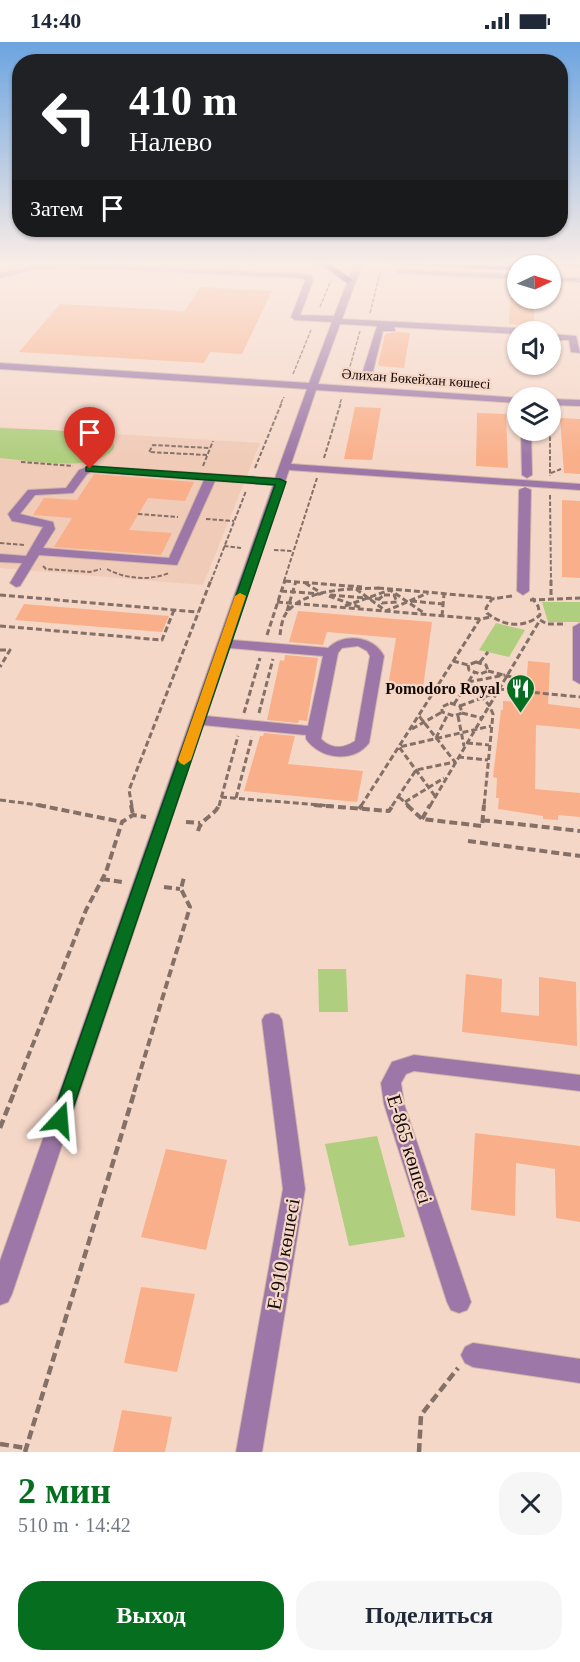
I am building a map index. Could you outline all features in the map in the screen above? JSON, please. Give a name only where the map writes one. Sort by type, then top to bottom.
[{"type":"street","points":[[0,1294],[333,328]]},
{"type":"street","points":[[368,371],[379,328],[507,334]]},
{"type":"street","points":[[456,328],[507,331]]},
{"type":"street","points":[[561,334],[580,334]]},
{"type":"street","points":[[561,336],[573,338],[574,350],[580,350]]},
{"type":"street","name":"Әлихан Бөкейхан көшесі","points":[[0,366],[507,399]]},
{"type":"street","points":[[561,403],[580,404]]},
{"type":"street","points":[[526,441],[527,475]]},
{"type":"street","points":[[286,467],[580,487]]},
{"type":"street","points":[[16,582],[49,524],[16,519],[14,514],[32,492],[40,490],[69,492],[83,472],[90,469],[280,482]]},
{"type":"street","points":[[509,481],[513,477],[527,475],[538,477],[549,484]]},
{"type":"street","points":[[0,558],[34,552],[172,562],[205,477]]},
{"type":"street","points":[[509,481],[515,488],[525,490],[536,490],[549,484]]},
{"type":"street","points":[[522,595],[525,490]]},
{"type":"street","points":[[580,627],[580,680]]},
{"type":"street","points":[[352,642],[367,644],[376,652],[362,743],[351,750],[328,751],[316,744],[313,739],[331,652],[338,645],[352,642]]},
{"type":"street","points":[[225,644],[331,652]]},
{"type":"street","points":[[198,720],[315,731]]},
{"type":"street","name":"Е-910 көшесі","points":[[249,1452],[294,1188],[272,1020]]},
{"type":"street","name":"Е-865 көшесі","points":[[459,1302],[394,1104],[391,1083],[399,1068],[414,1063],[580,1083]]},
{"type":"street","points":[[473,1355],[580,1371]]},
{"type":"path","points":[[133,815],[129,790],[311,328]]},
{"type":"path","points":[[198,831],[200,823],[218,808],[248,725],[269,647],[277,602],[345,387],[361,328]]},
{"type":"path","points":[[205,477],[207,455],[213,441]]},
{"type":"path","points":[[550,441],[550,598]]},
{"type":"path","points":[[207,455],[149,452],[153,445],[210,448]]},
{"type":"path","points":[[21,462],[90,469]]},
{"type":"path","points":[[0,543],[34,552]]},
{"type":"path","points":[[224,546],[241,548]]},
{"type":"path","points":[[274,550],[293,551]]},
{"type":"path","points":[[284,580],[495,598],[522,595],[538,606],[540,618],[422,819]]},
{"type":"path","points":[[236,798],[248,725],[269,647],[286,613],[296,581]]},
{"type":"path","points":[[304,582],[324,594],[367,609]]},
{"type":"path","points":[[352,586],[386,611]]},
{"type":"path","points":[[286,613],[299,604],[324,594],[379,588]]},
{"type":"path","points":[[341,607],[390,590],[425,614]]},
{"type":"path","points":[[281,591],[368,598],[379,598],[387,594],[394,596],[397,600]]},
{"type":"path","points":[[386,611],[430,592]]},
{"type":"path","points":[[442,616],[444,594]]},
{"type":"path","points":[[0,595],[198,612]]},
{"type":"path","points":[[379,598],[380,602],[387,604],[397,600],[443,604]]},
{"type":"path","points":[[491,617],[486,608],[487,603],[495,598]]},
{"type":"path","points":[[533,601],[538,598],[580,598]]},
{"type":"path","points":[[277,602],[480,619],[491,617],[514,624],[531,622],[540,618]]},
{"type":"path","points":[[0,626],[162,640],[174,610]]},
{"type":"path","points":[[540,618],[552,624]]},
{"type":"path","points":[[359,809],[480,619]]},
{"type":"path","points":[[0,650],[10,650],[0,667]]},
{"type":"path","points":[[453,661],[468,665],[480,662],[488,652]]},
{"type":"path","points":[[480,662],[486,665],[488,671]]},
{"type":"path","points":[[468,665],[467,669],[474,673],[488,671],[527,681],[527,692]]},
{"type":"path","points":[[454,704],[474,673]]},
{"type":"path","points":[[468,682],[507,675]]},
{"type":"path","points":[[399,797],[422,819],[482,826],[493,714],[489,705],[468,682]]},
{"type":"path","points":[[442,712],[441,708],[444,705],[460,706],[497,691],[580,697]]},
{"type":"path","points":[[460,706],[462,713]]},
{"type":"path","points":[[410,730],[442,712]]},
{"type":"path","points":[[442,712],[447,716],[458,716],[462,713]]},
{"type":"path","points":[[462,713],[482,718]]},
{"type":"path","points":[[419,716],[455,762]]},
{"type":"path","points":[[435,739],[447,716]]},
{"type":"path","points":[[458,716],[466,745]]},
{"type":"path","points":[[399,747],[491,726]]},
{"type":"path","points":[[466,745],[489,746]]},
{"type":"path","points":[[399,747],[435,796]]},
{"type":"path","points":[[459,757],[488,760]]},
{"type":"path","points":[[221,797],[389,811],[416,770],[455,762]]},
{"type":"path","points":[[405,802],[447,777]]},
{"type":"path","points":[[0,800],[40,805],[122,822]]},
{"type":"path","points":[[0,1128],[86,910],[102,879],[122,822],[133,815],[146,817]]},
{"type":"path","points":[[482,820],[580,831]]},
{"type":"path","points":[[186,822],[200,823]]},
{"type":"path","points":[[468,842],[580,856]]},
{"type":"path","points":[[0,1444],[26,1450],[190,907],[181,889],[184,877]]},
{"type":"path","points":[[102,879],[122,882]]},
{"type":"path","points":[[164,887],[181,889]]},
{"type":"path","points":[[419,1452],[421,1415],[453,1372],[473,1355]]},
{"type":"shaded area","points":[[0,427],[260,443],[203,585],[0,568]]},
{"type":"green space","points":[[0,428],[77,432],[105,438],[114,443],[114,448],[105,456],[93,461],[78,463],[43,463],[0,458]]},
{"type":"green space","points":[[542,602],[580,602],[580,622],[548,622]]},
{"type":"green space","points":[[496,623],[525,630],[509,657],[479,650]]},
{"type":"green space","points":[[318,969],[346,969],[348,1012],[319,1012]]},
{"type":"green space","points":[[377,1136],[405,1237],[349,1246],[325,1144]]},
{"type":"building","points":[[40,328],[254,328],[242,354],[210,352],[204,363],[19,352]]},
{"type":"building","points":[[410,333],[404,368],[380,366],[378,364],[385,334]]},
{"type":"building","points":[[355,407],[381,408],[372,460],[344,459]]},
{"type":"building","points":[[477,413],[506,414],[508,468],[476,466]]},
{"type":"building","points":[[561,418],[580,419],[580,474],[564,473]]},
{"type":"building","points":[[94,474],[194,482],[185,501],[148,498],[129,530],[172,533],[161,555],[54,547],[72,518],[33,515],[44,498],[77,500]]},
{"type":"building","points":[[562,500],[580,501],[580,578],[562,577]]},
{"type":"building","points":[[24,604],[169,616],[162,632],[15,620]]},
{"type":"building","points":[[298,611],[432,622],[422,695],[387,692],[396,638],[327,632],[323,645],[289,642]]},
{"type":"building","points":[[285,655],[318,658],[307,721],[299,720],[298,723],[267,720],[280,660],[284,661]]},
{"type":"building","points":[[528,661],[550,663],[548,704],[580,708],[580,729],[536,725],[535,789],[580,793],[580,817],[558,815],[558,820],[543,819],[543,816],[498,809],[497,778],[493,777],[501,710],[503,710],[503,701],[525,702]]},
{"type":"building","points":[[264,733],[295,736],[288,764],[363,771],[357,802],[244,791],[260,736]]},
{"type":"building","points":[[466,974],[502,979],[501,1012],[539,1016],[539,977],[576,982],[577,1046],[462,1032]]},
{"type":"building","points":[[475,1133],[580,1146],[580,1222],[556,1218],[555,1169],[516,1163],[515,1216],[471,1210]]},
{"type":"building","points":[[166,1149],[227,1160],[206,1250],[141,1237]]},
{"type":"building","points":[[141,1287],[195,1294],[177,1372],[124,1363]]},
{"type":"building","points":[[122,1410],[172,1417],[165,1452],[113,1452]]},
{"type":"slow traffic","points":[[184,760],[240,596]]},
{"type":"place","name":"Pomodoro Royal","points":[[521,714]]},
{"type":"route","points":[[60,1120],[280,482],[90,469]]}]
